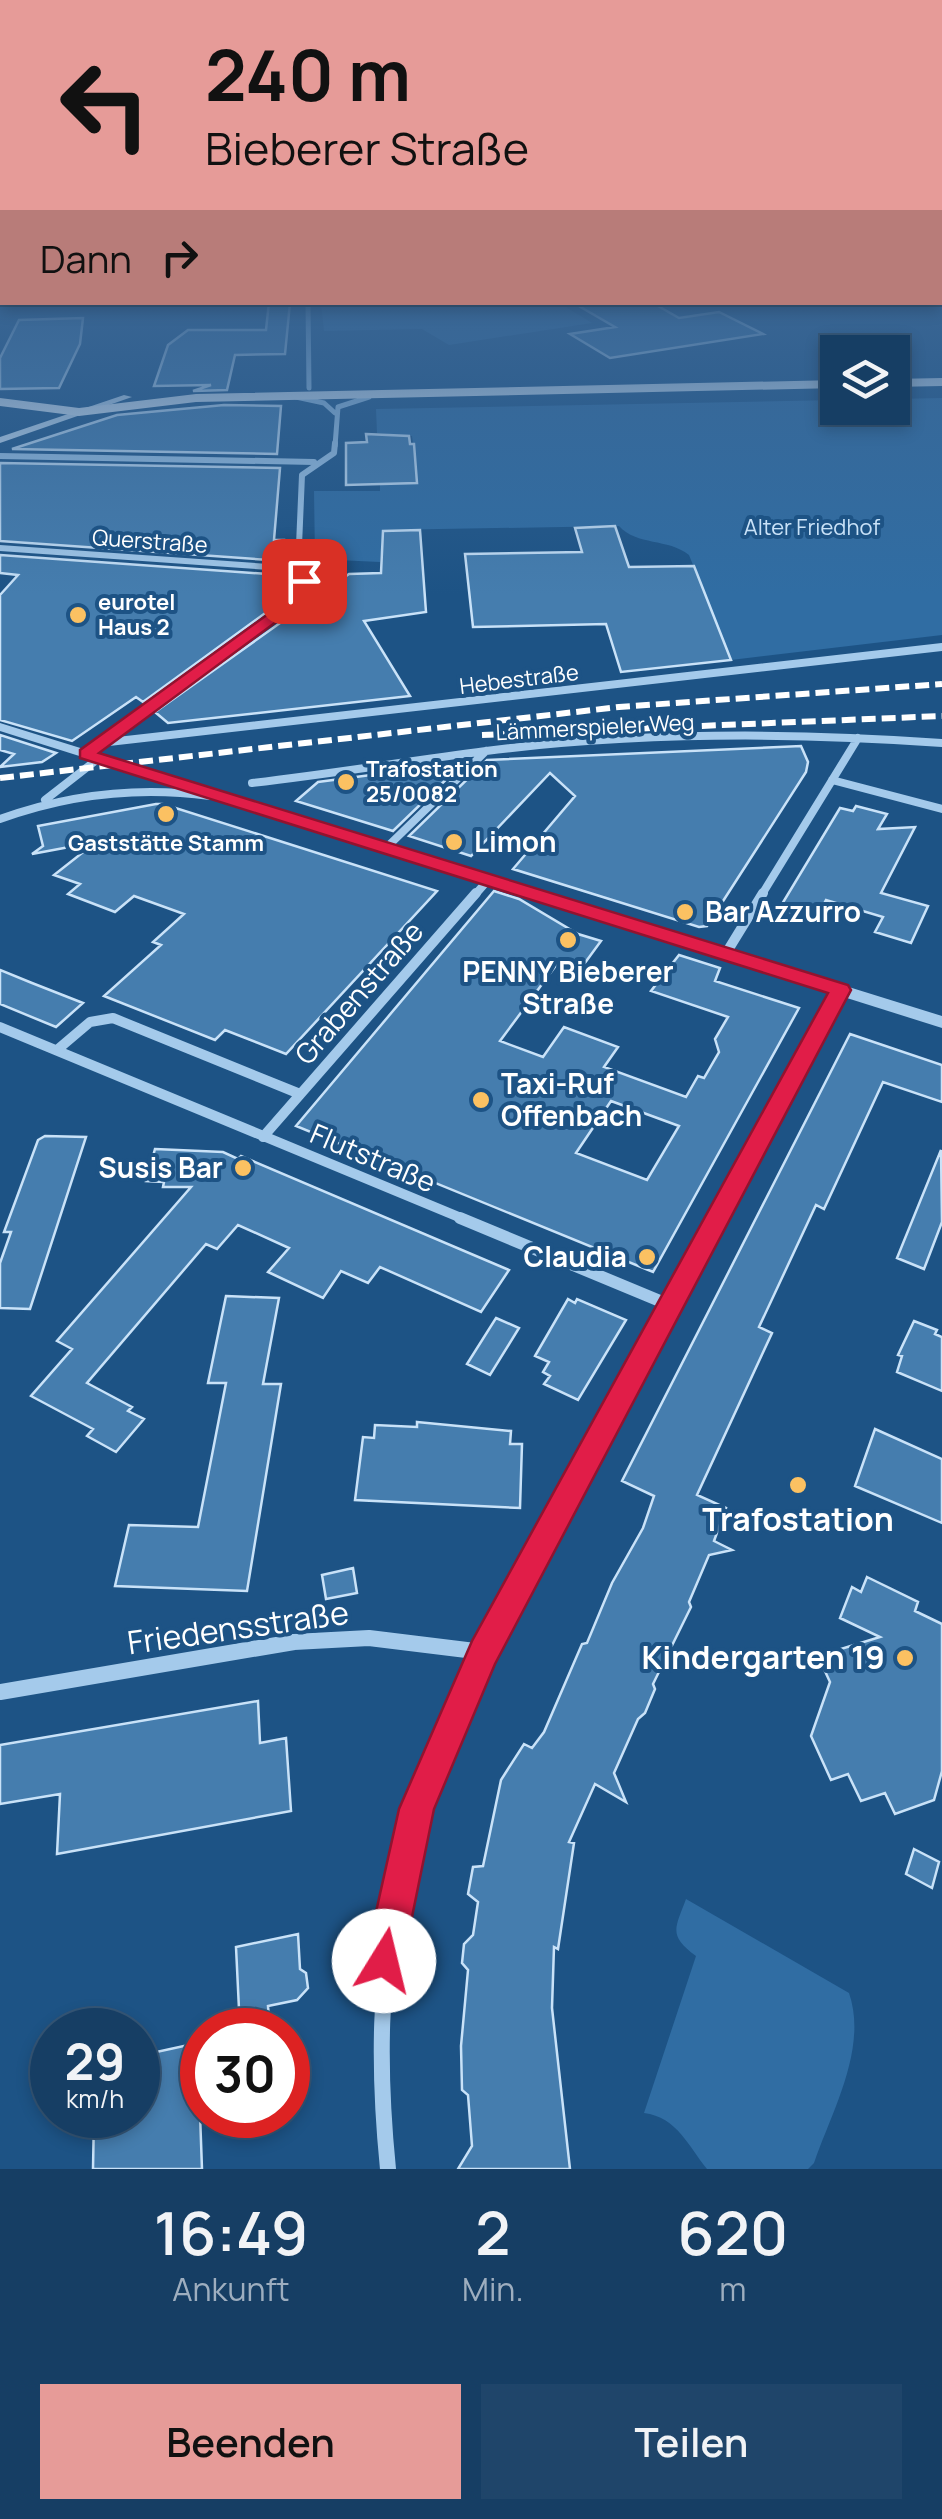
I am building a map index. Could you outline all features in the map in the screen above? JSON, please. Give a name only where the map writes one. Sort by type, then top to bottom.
[{"type":"main road","points":[[0,399],[66,400],[175,392]]},
{"type":"main road","points":[[0,399],[79,412],[170,400],[451,392]]},
{"type":"main road","points":[[0,440],[127,396]]},
{"type":"main road","points":[[66,400],[79,412]]},
{"type":"street","points":[[335,413],[353,400],[395,394]]},
{"type":"street","points":[[0,818],[57,794],[95,752],[305,590],[298,570],[302,476],[334,453],[335,413],[324,403],[290,396]]},
{"type":"street","points":[[0,456],[319,462]]},
{"type":"street","name":"Querstraße","points":[[0,548],[298,570]]},
{"type":"street","name":"Hebestraße","points":[[95,752],[942,647]]},
{"type":"street","points":[[0,727],[95,752],[223,798],[942,1022]]},
{"type":"street","name":"Lämmerspieler Weg","points":[[252,784],[486,751],[608,741],[798,734],[942,743]]},
{"type":"street","points":[[724,954],[858,738]]},
{"type":"street","points":[[386,848],[486,751]]},
{"type":"street","points":[[832,780],[942,808]]},
{"type":"street","points":[[21,811],[133,790],[158,789],[223,798]]},
{"type":"street","name":"Grabenstraße","points":[[263,1137],[488,880]]},
{"type":"street","points":[[388,2169],[379,2066],[386,1939],[417,1809],[484,1652],[841,990]]},
{"type":"street","name":"Flutstraße","points":[[57,1050],[90,1022],[114,1018],[300,1094]]},
{"type":"street","name":"Flutstraße","points":[[0,1026],[672,1306]]},
{"type":"street","name":"Friedensstraße","points":[[0,1692],[294,1642],[369,1638],[484,1652]]},
{"type":"green space","name":"Alter Friedhof","points":[[942,398],[942,635],[731,660],[689,555],[672,546],[635,537],[619,526],[383,530],[380,562],[315,559],[314,491],[380,491],[380,479],[415,457],[412,436],[377,433],[376,409],[820,400],[820,425],[910,425],[910,399]]},
{"type":"green space","points":[[686,1899],[849,1993],[854,2014],[851,2057],[838,2101],[814,2163],[808,2169],[707,2169],[674,2127],[644,2113],[696,1956],[676,1931]]},
{"type":"building","points":[[224,405],[281,406],[277,454],[12,449],[117,415]]},
{"type":"building","points":[[366,434],[409,436],[410,444],[414,444],[417,483],[346,485],[346,443],[367,442]]},
{"type":"building","points":[[0,463],[280,468],[274,540],[284,540],[283,561],[0,541]]},
{"type":"building","points":[[615,526],[629,567],[694,566],[731,660],[621,672],[606,624],[473,627],[465,554],[582,552],[575,528]]},
{"type":"building","points":[[420,530],[426,612],[364,621],[410,696],[168,723],[155,712],[349,574],[381,573],[383,531]]},
{"type":"building","points":[[0,555],[282,575],[279,603],[143,702],[136,697],[72,741],[0,720],[0,595],[18,575],[0,573]]},
{"type":"building","points":[[0,735],[56,753],[42,762],[0,767],[14,754],[0,750]]},
{"type":"building","points":[[801,746],[808,762],[806,772],[707,926],[699,927],[513,869],[575,796],[550,773],[471,856],[409,836],[487,760]]},
{"type":"building","points":[[454,764],[457,769],[393,831],[296,801],[318,782]]},
{"type":"building","points":[[156,804],[437,891],[286,1054],[225,1030],[215,1040],[104,996],[161,945],[153,942],[184,914],[134,896],[115,912],[68,894],[80,884],[54,875],[96,842],[32,854],[43,846],[38,826]]},
{"type":"building","points":[[856,806],[887,814],[878,829],[915,827],[881,893],[928,906],[911,943],[875,932],[883,917],[826,900],[818,915],[807,917],[779,909],[840,808],[853,811]]},
{"type":"building","points":[[494,891],[519,899],[578,934],[601,941],[579,971],[557,964],[500,1041],[543,1057],[564,1027],[618,1047],[604,1067],[686,1097],[698,1076],[704,1078],[719,1052],[715,1039],[728,1017],[651,991],[679,955],[720,968],[715,981],[799,1008],[653,1272],[296,1126]],"holes":[[[611,1101],[679,1126],[647,1180],[576,1153]]]},
{"type":"building","points":[[0,970],[83,1003],[56,1027],[0,1004]]},
{"type":"building","points":[[850,1034],[942,1065],[942,1102],[883,1082],[824,1209],[816,1205],[759,1327],[772,1333],[697,1495],[726,1508],[714,1541],[732,1550],[709,1555],[689,1602],[691,1607],[653,1684],[655,1689],[645,1713],[638,1719],[614,1773],[626,1802],[595,1784],[569,1842],[574,1843],[558,1949],[554,1947],[552,2008],[570,2169],[458,2169],[472,2146],[468,2095],[462,2090],[461,2046],[468,1970],[462,1963],[464,1944],[473,1935],[478,1902],[468,1894],[473,1867],[483,1866],[501,1780],[524,1744],[532,1748],[544,1732],[582,1644],[587,1643],[612,1583],[643,1528],[654,1496],[622,1481]]},
{"type":"building","points":[[45,1136],[86,1137],[30,1309],[0,1308],[0,1263],[11,1232],[4,1232],[38,1140]]},
{"type":"building","points":[[155,1149],[223,1152],[238,1159],[241,1156],[509,1270],[481,1312],[380,1267],[368,1283],[341,1271],[323,1298],[268,1272],[289,1248],[238,1225],[217,1249],[206,1244],[87,1383],[132,1407],[128,1411],[144,1419],[116,1452],[87,1436],[93,1429],[31,1396],[72,1349],[57,1341],[191,1187],[163,1187],[164,1182],[146,1181]]},
{"type":"building","points":[[941,1150],[942,1222],[924,1269],[897,1258]]},
{"type":"building","points":[[226,1296],[279,1298],[263,1384],[281,1384],[247,1591],[115,1586],[129,1525],[198,1527],[226,1383],[208,1383]]},
{"type":"building","points":[[568,1299],[575,1303],[577,1299],[626,1320],[578,1400],[544,1384],[550,1376],[543,1372],[549,1362],[535,1356]]},
{"type":"building","points":[[496,1318],[519,1328],[490,1375],[467,1364]]},
{"type":"building","points":[[914,1321],[937,1330],[935,1334],[942,1337],[942,1391],[897,1372],[902,1356],[898,1355]]},
{"type":"building","points":[[417,1422],[511,1431],[510,1444],[522,1444],[520,1508],[355,1500],[363,1437],[374,1438],[375,1425],[417,1427]]},
{"type":"building","points":[[875,1429],[942,1459],[942,1523],[855,1486]]},
{"type":"building","points":[[353,1568],[357,1593],[326,1599],[322,1575]]},
{"type":"building","points":[[867,1577],[918,1602],[915,1611],[942,1624],[942,1771],[934,1800],[895,1814],[885,1793],[861,1801],[848,1774],[831,1780],[811,1736],[830,1682],[818,1656],[880,1637],[840,1618],[852,1587],[861,1592]]},
{"type":"building","points":[[258,1701],[260,1743],[286,1738],[291,1811],[57,1854],[60,1794],[0,1804],[0,1745]]},
{"type":"building","points":[[914,1849],[939,1862],[932,1888],[906,1874]]},
{"type":"building","points":[[298,1934],[300,1969],[306,1973],[308,1988],[297,2000],[268,2008],[239,2008],[236,1947]]},
{"type":"building","points":[[180,2047],[180,2138],[201,2138],[202,2169],[93,2169],[94,2138],[160,2138],[160,2051]]},
{"type":"railway","points":[[0,778],[619,707],[942,684]]},
{"type":"railway","points":[[482,735],[942,716]]},
{"type":"place","name":"eurotel Haus 2","points":[[78,615]]},
{"type":"place","name":"Trafostation 25/0082","points":[[346,782]]},
{"type":"place","name":"Gaststätte Stamm","points":[[166,814]]},
{"type":"place","name":"Limon","points":[[454,842]]},
{"type":"place","name":"Bar Azzurro","points":[[685,912]]},
{"type":"place","name":"PENNY Bieberer Straße","points":[[568,940]]},
{"type":"place","name":"Taxi-Ruf Offenbach","points":[[481,1100]]},
{"type":"place","name":"Susis Bar","points":[[243,1168]]},
{"type":"place","name":"Claudia","points":[[647,1257]]},
{"type":"place","name":"Trafostation","points":[[798,1485]]},
{"type":"place","name":"Kindergarten 19","points":[[905,1658]]},
{"type":"route","points":[[304,581],[305,590],[298,599],[86,754],[841,990],[484,1652],[417,1809],[384,1961]]}]
